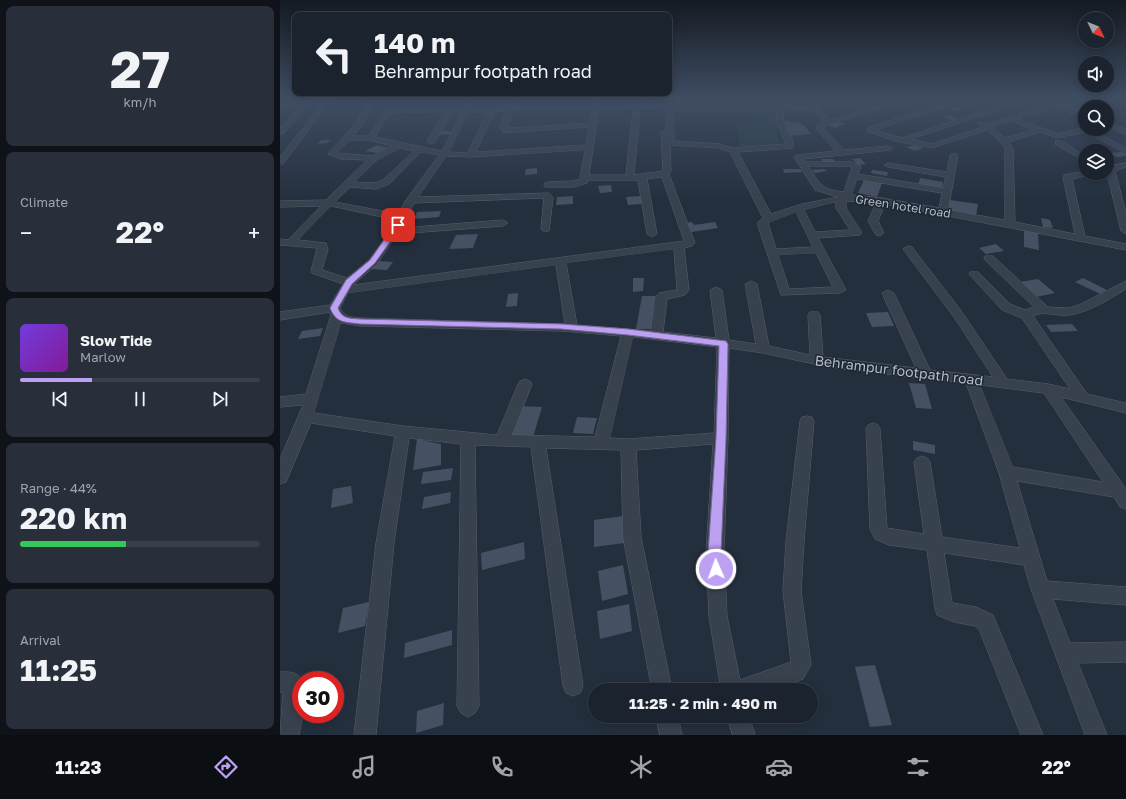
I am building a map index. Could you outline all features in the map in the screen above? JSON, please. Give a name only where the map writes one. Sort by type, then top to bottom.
[{"type":"street","points":[[280,162],[303,132]]},
{"type":"street","points":[[351,132],[332,156],[374,158]]},
{"type":"street","points":[[370,138],[374,132]]},
{"type":"street","points":[[436,132],[431,140],[451,141]]},
{"type":"street","points":[[280,477],[306,417],[335,312],[346,286],[373,262],[395,231],[411,200],[444,154],[456,132]]},
{"type":"street","points":[[471,155],[480,132]]},
{"type":"street","points":[[503,146],[506,132]]},
{"type":"street","points":[[511,132],[528,140]]},
{"type":"street","points":[[347,138],[370,138],[419,150],[444,154],[471,155],[528,140],[541,132]]},
{"type":"street","points":[[528,140],[541,132]]},
{"type":"street","points":[[558,132],[589,147]]},
{"type":"street","points":[[548,186],[577,184],[582,182],[592,132]]},
{"type":"street","points":[[630,178],[635,132]]},
{"type":"street","points":[[285,243],[322,245],[324,250],[317,264],[316,271],[346,286],[561,265],[688,244],[690,242],[665,174],[667,171],[666,132]]},
{"type":"street","points":[[669,132],[671,142],[719,146],[733,150],[790,146],[783,132]]},
{"type":"street","points":[[823,132],[842,153]]},
{"type":"street","points":[[872,132],[932,146],[972,132]]},
{"type":"street","points":[[902,140],[925,132]]},
{"type":"street","points":[[994,132],[1004,141],[1009,148],[1010,224]]},
{"type":"street","points":[[1004,141],[1032,132]]},
{"type":"street","points":[[1047,132],[1058,136],[1068,132]]},
{"type":"street","points":[[1099,136],[1126,151]]},
{"type":"street","points":[[1059,143],[1078,155]]},
{"type":"street","points":[[285,243],[329,203],[374,158],[399,145]]},
{"type":"street","points":[[846,197],[818,188],[798,157],[888,148]]},
{"type":"street","points":[[347,184],[376,186],[386,182],[419,150]]},
{"type":"street","points":[[733,150],[768,218],[763,222],[763,226],[785,293],[840,290],[799,209]]},
{"type":"street","points":[[943,212],[954,156]]},
{"type":"street","points":[[802,164],[855,165],[858,167],[841,208],[857,233],[812,235]]},
{"type":"street","points":[[888,165],[951,175]]},
{"type":"street","points":[[1114,168],[1126,165]]},
{"type":"street","points":[[584,178],[630,178],[665,174]]},
{"type":"street","points":[[1078,175],[1067,178],[1081,238]]},
{"type":"street","points":[[855,176],[947,191]]},
{"type":"street","points":[[642,177],[652,234]]},
{"type":"street","points":[[1111,180],[1126,231]]},
{"type":"street","points":[[411,200],[546,195],[549,198],[546,229]]},
{"type":"street","name":"Green hotel road","points":[[768,218],[846,197],[943,212],[1126,247]]},
{"type":"street","points":[[879,233],[874,221],[881,202]]},
{"type":"street","points":[[280,204],[329,203],[402,218]]},
{"type":"street","points":[[395,231],[503,223]]},
{"type":"street","points":[[657,335],[660,297],[664,295],[675,295],[681,293],[683,290],[679,246]]},
{"type":"street","points":[[908,249],[944,292],[969,328],[1003,383]]},
{"type":"street","points":[[771,252],[819,250]]},
{"type":"street","points":[[989,258],[1045,311]]},
{"type":"street","points":[[533,272],[561,265]]},
{"type":"street","points":[[561,265],[572,328]]},
{"type":"street","points":[[974,274],[1006,307],[1026,315],[1083,398]]},
{"type":"street","points":[[751,284],[763,349]]},
{"type":"street","points":[[1026,315],[1032,311],[1060,312],[1074,310],[1126,284]]},
{"type":"street","points":[[716,290],[723,344],[721,438],[715,553],[718,616],[730,683]]},
{"type":"street","points":[[888,293],[925,374]]},
{"type":"street","points":[[280,316],[335,312]]},
{"type":"street","name":"Behrampur footpath road","points":[[335,312],[345,320],[360,322],[572,328],[657,335],[763,349],[833,364],[1048,389],[1124,410]]},
{"type":"street","points":[[814,315],[817,361]]},
{"type":"street","points":[[601,443],[628,332]]},
{"type":"street","points":[[971,379],[1007,473],[1040,589],[1096,735]]},
{"type":"street","points":[[502,441],[525,384]]},
{"type":"street","points":[[1048,389],[1122,497]]},
{"type":"street","points":[[280,402],[310,399]]},
{"type":"street","points":[[306,417],[403,432],[502,441],[628,445],[721,438]]},
{"type":"street","points":[[762,683],[796,672],[801,665],[792,591],[795,541],[807,421]]},
{"type":"street","points":[[873,429],[878,529],[884,536],[1032,558]]},
{"type":"street","points":[[365,735],[385,543],[403,432]]},
{"type":"street","points":[[468,439],[468,706]]},
{"type":"street","points":[[538,441],[573,686]]},
{"type":"street","points":[[628,445],[632,537],[661,683]]},
{"type":"street","points":[[922,462],[944,608],[954,613],[981,618],[986,622],[1032,735]]},
{"type":"street","points":[[1007,473],[1122,497]]},
{"type":"street","points":[[1040,589],[1126,596]]},
{"type":"street","points":[[1064,653],[1126,652]]},
{"type":"street","points":[[280,682],[291,682],[294,685],[292,714],[288,735]]},
{"type":"street","points":[[668,723],[671,735]]},
{"type":"street","points":[[740,723],[744,735]]},
{"type":"green space","points":[[738,132],[778,132],[780,146],[740,147]]},
{"type":"building","points":[[439,132],[453,132],[452,134],[438,135]]},
{"type":"building","points":[[786,132],[810,132],[811,134],[788,136]]},
{"type":"building","points":[[321,140],[331,140],[327,143],[317,144]]},
{"type":"building","points":[[377,145],[388,148],[377,153],[365,151]]},
{"type":"building","points":[[915,145],[923,148],[915,151],[906,147]]},
{"type":"building","points":[[1122,152],[1126,154],[1126,156],[1117,157],[1114,156],[1114,153]]},
{"type":"building","points":[[860,158],[866,164],[858,165],[852,159]]},
{"type":"building","points":[[821,159],[833,159],[835,163],[824,163]]},
{"type":"building","points":[[537,168],[537,174],[525,175],[526,169]]},
{"type":"building","points":[[783,169],[800,169],[802,172],[784,173]]},
{"type":"building","points":[[824,169],[827,171],[815,173],[812,170]]},
{"type":"building","points":[[872,170],[888,172],[887,176],[871,173]]},
{"type":"building","points":[[920,178],[943,182],[942,189],[918,185]]},
{"type":"building","points":[[864,180],[882,183],[877,197],[858,193]]},
{"type":"building","points":[[611,185],[612,192],[600,193],[598,186]]},
{"type":"building","points":[[573,196],[573,204],[556,205],[557,197]]},
{"type":"building","points":[[640,196],[642,204],[628,205],[626,197]]},
{"type":"building","points":[[950,200],[978,204],[976,216],[948,211]]},
{"type":"building","points":[[441,211],[439,217],[414,219],[417,212]]},
{"type":"building","points":[[1041,218],[1050,220],[1053,228],[1043,227]]},
{"type":"building","points":[[692,222],[694,225],[715,222],[718,228],[691,232],[686,223]]},
{"type":"building","points":[[1024,230],[1038,233],[1039,250],[1024,247]]},
{"type":"building","points":[[478,234],[473,248],[449,249],[456,235]]},
{"type":"building","points":[[996,244],[1004,251],[986,254],[979,248]]},
{"type":"building","points":[[378,261],[393,262],[387,270],[370,269]]},
{"type":"building","points":[[633,278],[644,278],[643,291],[633,292]]},
{"type":"building","points":[[1083,278],[1107,290],[1100,294],[1075,282]]},
{"type":"building","points":[[1038,279],[1055,293],[1036,297],[1020,282]]},
{"type":"building","points":[[518,293],[517,306],[506,307],[508,294]]},
{"type":"building","points":[[642,296],[656,296],[651,329],[636,329]]},
{"type":"building","points":[[888,312],[894,326],[872,327],[866,313]]},
{"type":"building","points":[[1072,324],[1078,331],[1051,332],[1046,325]]},
{"type":"building","points":[[323,328],[320,336],[298,339],[302,331]]},
{"type":"building","points":[[909,383],[925,384],[932,409],[916,408]]},
{"type":"building","points":[[519,406],[542,407],[533,437],[509,437]]},
{"type":"building","points":[[577,417],[597,418],[593,434],[573,433]]},
{"type":"building","points":[[417,439],[441,444],[441,465],[413,470]]},
{"type":"building","points":[[913,441],[935,445],[935,454],[913,450]]},
{"type":"building","points":[[453,468],[451,480],[421,484],[423,472]]},
{"type":"building","points":[[351,486],[353,503],[331,508],[333,489]]},
{"type":"building","points":[[451,492],[450,503],[422,509],[424,497]]},
{"type":"building","points":[[623,516],[624,543],[594,547],[594,520]]},
{"type":"building","points":[[524,542],[525,559],[482,570],[481,553]]},
{"type":"building","points":[[623,565],[628,594],[602,601],[598,571]]},
{"type":"building","points":[[369,602],[365,626],[338,633],[343,608]]},
{"type":"building","points":[[629,604],[632,631],[600,639],[597,611]]},
{"type":"building","points":[[452,630],[452,645],[404,658],[405,643]]},
{"type":"building","points":[[875,665],[892,725],[870,727],[855,667]]},
{"type":"building","points":[[444,703],[443,725],[416,733],[417,711]]},
{"type":"route","points":[[398,225],[388,242],[373,262],[349,282],[343,290],[334,308],[337,316],[345,320],[360,322],[561,327],[628,332],[723,344],[721,438],[715,553],[716,569]]}]
